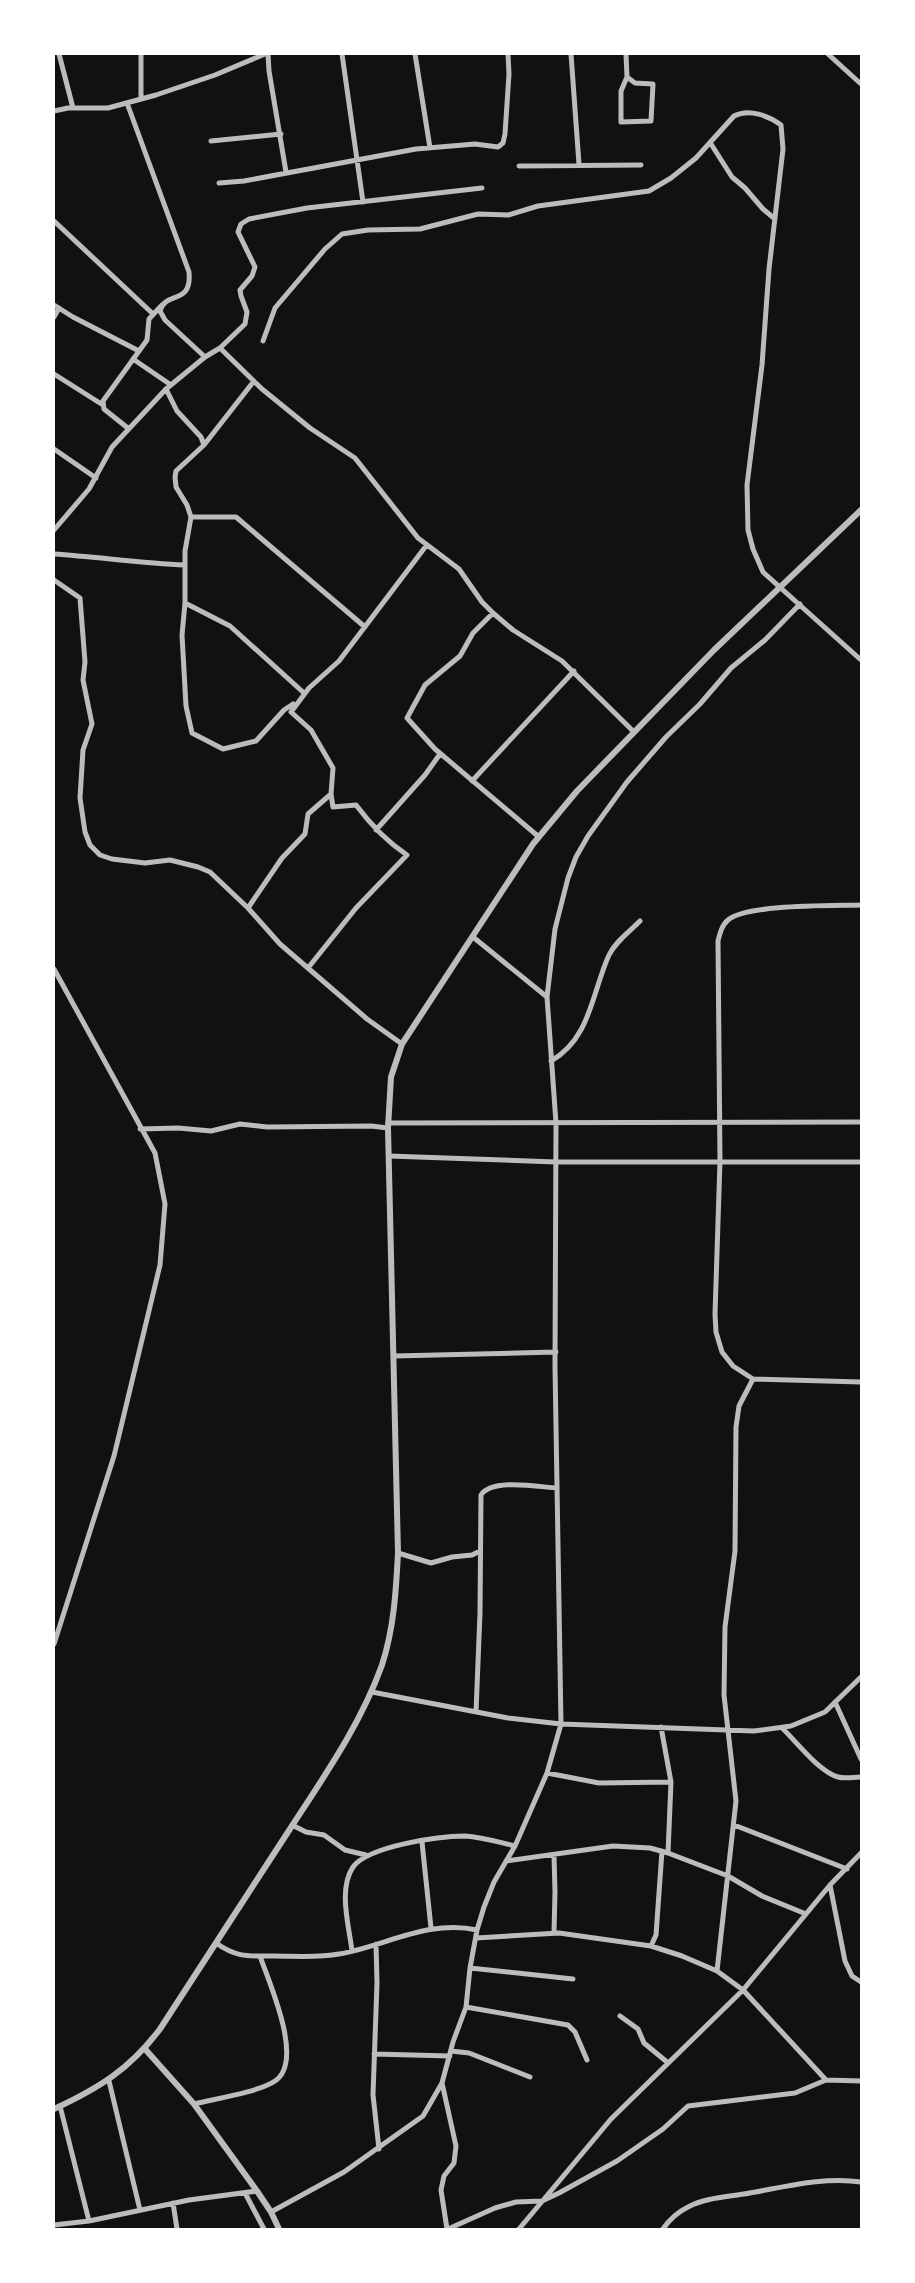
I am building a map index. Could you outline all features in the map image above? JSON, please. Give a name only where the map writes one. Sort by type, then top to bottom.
[{"type":"street","points":[[59,54],[73,108]]},
{"type":"street","points":[[141,54],[141,99]]},
{"type":"street","points":[[54,111],[73,108],[108,108],[127,103],[215,75],[266,54],[286,172]]},
{"type":"street","points":[[342,54],[363,202]]},
{"type":"street","points":[[415,54],[430,148]]},
{"type":"street","points":[[219,183],[244,181],[286,172],[430,148],[476,144],[498,147],[503,143],[507,103],[508,54]]},
{"type":"street","points":[[571,54],[579,164]]},
{"type":"street","points":[[626,54],[627,77],[621,91],[621,122],[651,121],[653,84],[635,83],[627,77]]},
{"type":"street","points":[[828,54],[861,84]]},
{"type":"street","points":[[103,405],[107,395],[147,340],[148,319],[152,313],[170,300],[181,297],[188,289],[190,282],[189,272],[127,103]]},
{"type":"street","points":[[263,341],[275,308],[325,249],[342,234],[368,230],[420,229],[478,214],[508,215],[538,206],[649,191],[671,178],[711,144],[730,120],[739,114],[764,115],[772,118],[781,126],[783,150],[769,269],[762,365],[747,485],[748,530],[753,549],[764,572],[861,660]]},
{"type":"street","points":[[211,141],[281,134]]},
{"type":"street","points":[[711,144],[732,177],[775,219]]},
{"type":"street","points":[[518,166],[579,164],[641,165]]},
{"type":"street","points":[[54,530],[82,498],[96,478],[109,451],[129,429],[166,389],[237,333],[247,318],[240,290],[252,276],[255,267],[238,232],[241,224],[249,219],[307,208],[482,188]]},
{"type":"street","points":[[54,221],[152,313]]},
{"type":"street","points":[[162,305],[160,311],[165,320],[205,357]]},
{"type":"street","points":[[54,317],[56,306],[72,317],[139,351]]},
{"type":"street","points":[[220,348],[254,382],[310,428],[354,458],[392,508],[426,546],[459,569],[477,596],[493,613],[513,630],[562,661],[574,671],[634,732]]},
{"type":"street","points":[[133,359],[171,385]]},
{"type":"street","points":[[54,374],[103,405],[129,429]]},
{"type":"street","points":[[254,382],[204,445],[176,472],[176,487],[188,505],[191,516],[187,534],[182,635],[186,706],[192,733],[224,749],[256,741],[284,710],[296,703]]},
{"type":"street","points":[[166,389],[177,411],[201,437],[204,445]]},
{"type":"street","points":[[54,449],[96,478]]},
{"type":"street","points":[[90,2220],[57,2107],[109,2081],[145,2049],[344,1746],[372,1692],[390,1636],[396,1601],[398,1553],[388,1126],[391,1077],[402,1044],[539,837],[577,791],[714,650],[861,510]]},
{"type":"street","points":[[191,516],[236,517],[365,627]]},
{"type":"street","points":[[308,968],[356,908],[407,855],[390,844],[356,805],[333,807],[331,794],[333,768],[311,730],[291,714],[292,708],[304,693],[339,661],[426,546]]},
{"type":"street","points":[[54,554],[139,563],[185,565]]},
{"type":"street","points":[[54,580],[80,598],[85,662],[83,680],[92,724],[92,729],[83,750],[80,798],[85,832],[90,845],[100,855],[112,859],[145,863],[170,860],[198,866],[210,872],[248,908],[280,944],[367,1019],[402,1044]]},
{"type":"street","points":[[185,603],[230,626],[304,693]]},
{"type":"street","points":[[271,2212],[344,2172],[423,2116],[442,2083],[466,2007],[470,1968],[477,1930],[494,1882],[515,1846],[547,1773],[561,1724],[557,1488],[556,1123],[547,997],[555,929],[570,871],[588,836],[627,782],[666,737],[700,704],[731,668],[765,640],[800,604]]},
{"type":"street","points":[[493,613],[473,634],[460,656],[425,685],[407,718],[440,754],[539,837]]},
{"type":"street","points":[[472,781],[574,671]]},
{"type":"street","points":[[376,830],[425,775],[440,754]]},
{"type":"street","points":[[248,908],[282,858],[305,834],[308,814],[331,794]]},
{"type":"street","points":[[861,905],[768,909],[743,913],[729,920],[724,926],[718,941],[720,1162],[716,1332],[722,1352],[733,1366],[753,1379],[861,1382]]},
{"type":"street","points":[[551,1061],[565,1050],[580,1031],[591,1012],[608,956],[615,945],[640,921]]},
{"type":"street","points":[[473,937],[547,997]]},
{"type":"street","points":[[54,969],[77,1008],[140,1129],[155,1153],[165,1204],[160,1265],[114,1456],[54,1644]]},
{"type":"street","points":[[140,1129],[178,1128],[211,1131],[240,1124],[267,1127],[556,1123],[861,1122]]},
{"type":"street","points":[[389,1156],[556,1162],[861,1162]]},
{"type":"street","points":[[394,1356],[556,1352]]},
{"type":"street","points":[[718,1971],[736,1801],[730,1730],[724,1695],[725,1637],[736,1551],[736,1427],[740,1406],[753,1379]]},
{"type":"street","points":[[476,1712],[480,1614],[481,1495],[484,1490],[490,1487],[508,1485],[557,1488]]},
{"type":"street","points":[[398,1553],[431,1563],[452,1557],[472,1555],[480,1551]]},
{"type":"street","points":[[372,1692],[508,1718],[561,1724],[754,1731],[791,1726],[825,1712],[861,1677]]},
{"type":"street","points":[[835,1702],[861,1759]]},
{"type":"street","points":[[651,1946],[656,1935],[671,1782],[661,1727]]},
{"type":"street","points":[[782,1728],[820,1766],[832,1774],[844,1778],[861,1776]]},
{"type":"street","points":[[547,1773],[600,1783],[671,1782]]},
{"type":"street","points":[[292,1825],[306,1832],[324,1835],[346,1850],[366,1855]]},
{"type":"street","points":[[734,1825],[847,1869]]},
{"type":"street","points":[[352,1951],[346,1886],[353,1867],[366,1855],[383,1848],[465,1836],[515,1846]]},
{"type":"street","points":[[422,1842],[431,1928]]},
{"type":"street","points":[[506,1861],[613,1846],[640,1847],[665,1852],[728,1876],[762,1896],[806,1914]]},
{"type":"street","points":[[519,2229],[612,2119],[667,2062],[743,1990],[830,1885],[861,1852]]},
{"type":"street","points":[[554,1854],[554,1933]]},
{"type":"street","points":[[830,1885],[845,1961],[852,1976],[861,1982]]},
{"type":"street","points":[[216,1943],[229,1952],[243,1957],[329,1955],[352,1951],[431,1928],[456,1927],[477,1930]]},
{"type":"street","points":[[476,1938],[554,1933],[651,1946],[718,1971],[743,1990],[826,2080]]},
{"type":"street","points":[[376,1944],[377,1982],[373,2095],[379,2149]]},
{"type":"street","points":[[194,2104],[274,2083],[286,2070],[288,2056],[285,2033],[260,1956]]},
{"type":"street","points":[[470,1968],[573,1979]]},
{"type":"street","points":[[466,2007],[568,2025],[576,2032],[587,2060]]},
{"type":"street","points":[[620,2016],[638,2029],[644,2043],[667,2062]]},
{"type":"street","points":[[145,2049],[194,2104],[271,2212],[279,2229]]},
{"type":"street","points":[[374,2054],[469,2053],[530,2077]]},
{"type":"street","points":[[442,2083],[456,2146],[456,2157],[444,2176],[441,2190],[448,2229],[494,2208],[516,2202],[542,2200],[617,2161],[663,2129],[688,2106],[795,2094],[826,2080],[861,2081]]},
{"type":"street","points":[[109,2081],[140,2210]]},
{"type":"street","points":[[663,2229],[674,2216],[688,2206],[705,2201],[806,2184],[842,2181],[861,2182]]},
{"type":"street","points":[[54,2225],[256,2190]]},
{"type":"street","points":[[245,2193],[264,2229]]},
{"type":"street","points":[[173,2203],[177,2229]]}]
